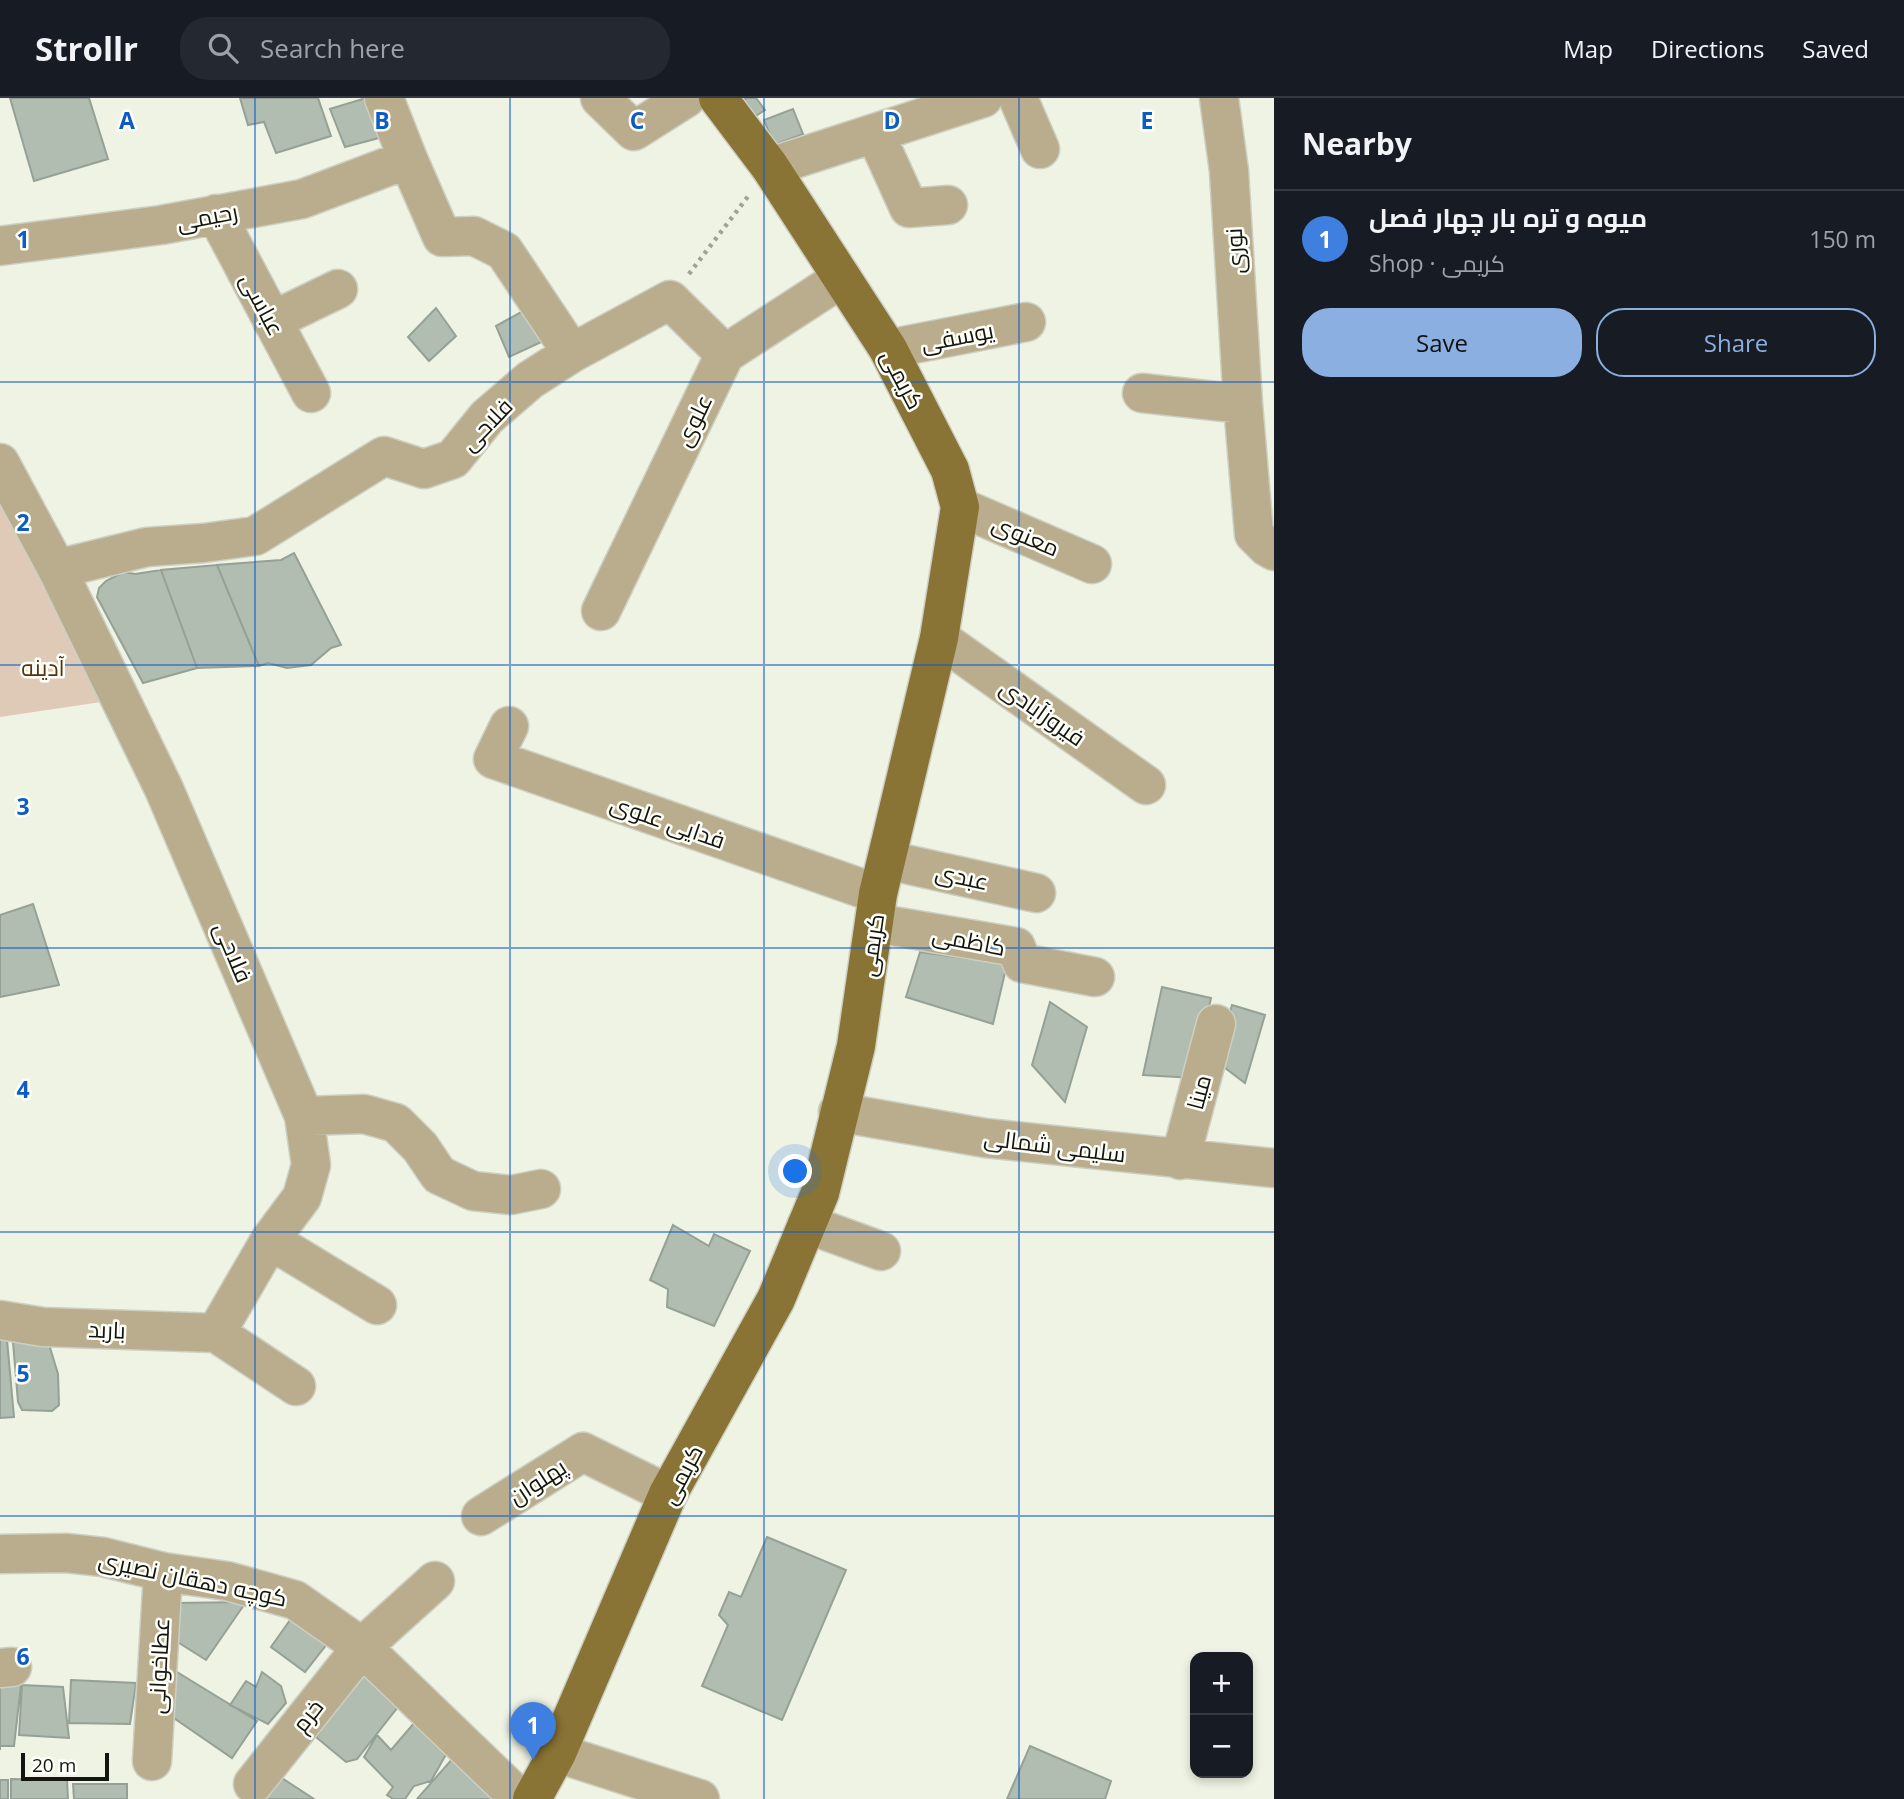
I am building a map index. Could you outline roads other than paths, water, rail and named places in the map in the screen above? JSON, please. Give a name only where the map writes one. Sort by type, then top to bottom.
[{"type":"main road","name":"کریمی","points":[[532,1799],[558,1754],[668,1494],[776,1299],[820,1193],[856,1046],[880,892],[939,638],[960,507],[950,470],[888,349],[770,167],[718,98]]},
{"type":"street","points":[[384,98],[442,237],[474,236],[504,251],[572,353]]},
{"type":"street","points":[[600,98],[634,131],[686,98]]},
{"type":"street","points":[[770,167],[983,98]]},
{"type":"street","points":[[1018,98],[1040,149]]},
{"type":"street","name":"نوری","points":[[1219,98],[1229,172],[1254,534],[1274,551]]},
{"type":"street","points":[[875,133],[909,208],[948,205]]},
{"type":"street","name":"رحیمی","points":[[0,246],[161,225],[302,198],[408,159]]},
{"type":"street","name":"عباسی","points":[[215,215],[311,393]]},
{"type":"street","points":[[725,354],[842,278]]},
{"type":"street","points":[[272,321],[338,289]]},
{"type":"street","name":"فلاحی","points":[[57,569],[147,547],[255,536],[384,456],[424,469],[453,459],[487,417],[530,380],[572,353],[670,300],[725,354]]},
{"type":"street","name":"یوسفی","points":[[888,349],[1026,322]]},
{"type":"street","name":"علوی","points":[[601,611],[725,354]]},
{"type":"street","points":[[1142,393],[1243,404]]},
{"type":"street","name":"فلاحی","points":[[0,463],[57,569],[164,789],[304,1115],[311,1165],[302,1197],[270,1240],[215,1333]]},
{"type":"street","name":"معنوی","points":[[960,507],[1092,564]]},
{"type":"street","name":"فیروزآبادی","points":[[939,638],[1146,785]]},
{"type":"street","name":"فدایی علوی","points":[[509,726],[493,759],[880,892]]},
{"type":"street","name":"عبدی","points":[[880,892],[1036,892]]},
{"type":"street","name":"کاظمی","points":[[880,892],[1016,947],[1022,963],[1095,977]]},
{"type":"street","name":"مینا","points":[[1180,1160],[1216,1024]]},
{"type":"street","name":"سلیمی شمالی","points":[[838,1112],[985,1138],[1274,1168]]},
{"type":"street","points":[[304,1115],[364,1114],[396,1123],[420,1147],[439,1175],[473,1191],[511,1195],[541,1189]]},
{"type":"street","points":[[807,1224],[881,1251]]},
{"type":"street","points":[[270,1240],[377,1305]]},
{"type":"street","name":"باربد","points":[[0,1320],[43,1327],[215,1333]]},
{"type":"street","points":[[215,1333],[296,1386]]},
{"type":"street","name":"پهلوان","points":[[481,1516],[583,1452],[668,1494]]},
{"type":"street","name":"کوچه دهقان نصیری","points":[[0,1554],[66,1553],[103,1557],[163,1572],[227,1581],[295,1600],[362,1647],[520,1799]]},
{"type":"street","name":"عطاخوانی","points":[[152,1761],[163,1572]]},
{"type":"street","name":"خرم","points":[[253,1784],[362,1647],[435,1581]]},
{"type":"street","points":[[558,1754],[700,1799]]},
{"type":"place","name":"میوه و تره بار چهار فصل","points":[[533,1760]]},
{"type":"park label","name":"آدینه","points":[[43,667]]}]
